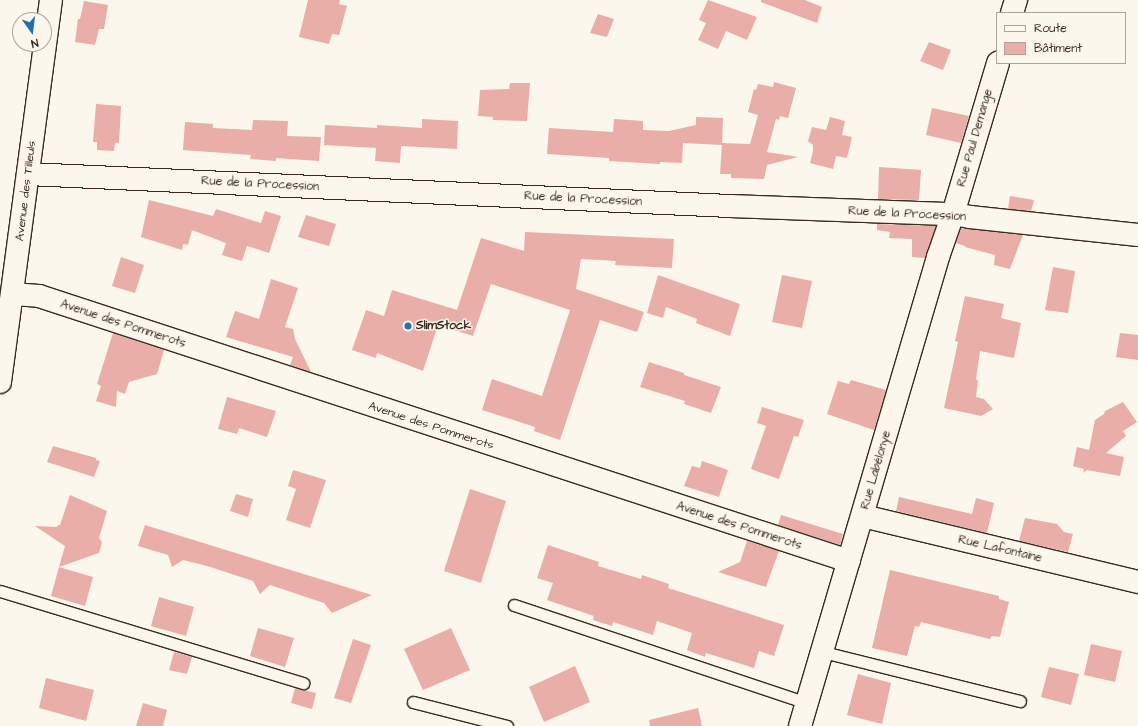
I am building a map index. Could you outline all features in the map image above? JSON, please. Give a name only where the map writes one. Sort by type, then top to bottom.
[{"type":"street","name":"Avenue des Tilleuls","points":[[0,382],[50,0]]},
{"type":"street","points":[[1012,12],[1016,0]]},
{"type":"street","name":"Rue Paul Demange","points":[[953,214],[998,64]]},
{"type":"street","name":"Rue de la Procession","points":[[28,174],[730,206],[953,214],[1138,235]]},
{"type":"street","name":"Rue Labélonye","points":[[800,726],[938,257],[953,214]]},
{"type":"street","name":"Avenue des Pommerots","points":[[12,294],[40,296],[849,561]]},
{"type":"street","name":"Rue Lafontaine","points":[[863,516],[1138,582]]},
{"type":"lane","points":[[0,591],[303,683]]},
{"type":"lane","points":[[514,605],[807,703]]},
{"type":"lane","points":[[823,652],[1020,701]]},
{"type":"lane","points":[[414,702],[507,726]]},
{"type":"building","points":[[308,0],[340,0],[339,4],[347,6],[339,35],[332,34],[329,44],[299,37]]},
{"type":"building","points":[[708,0],[757,17],[747,40],[726,31],[718,49],[698,40],[706,23],[699,20]]},
{"type":"building","points":[[761,0],[805,0],[822,7],[817,23],[761,2]]},
{"type":"building","points":[[84,1],[108,5],[104,29],[99,29],[95,45],[75,42],[78,19],[80,19]]},
{"type":"building","points":[[598,14],[614,19],[607,37],[590,33]]},
{"type":"building","points":[[929,42],[951,50],[943,70],[920,61]]},
{"type":"building","points":[[774,82],[796,88],[788,118],[780,116],[779,120],[776,119],[767,152],[798,157],[767,165],[764,179],[731,178],[731,174],[720,174],[722,143],[750,144],[758,115],[748,112],[754,89],[756,90],[758,84],[773,87]]},
{"type":"building","points":[[510,83],[530,83],[527,121],[493,120],[493,117],[478,116],[480,90],[509,89]]},
{"type":"building","points":[[96,104],[121,106],[119,143],[115,143],[114,151],[97,150],[97,142],[93,142]]},
{"type":"building","points":[[932,108],[969,116],[961,143],[926,135]]},
{"type":"building","points":[[696,117],[723,118],[722,145],[683,143],[682,163],[660,162],[660,164],[609,161],[609,158],[547,154],[549,128],[613,132],[614,119],[643,121],[643,130],[669,131],[696,125]]},
{"type":"building","points":[[830,117],[845,121],[842,135],[852,137],[847,158],[836,156],[833,169],[810,163],[813,145],[808,141],[812,127],[826,130]]},
{"type":"building","points":[[422,119],[458,121],[457,149],[401,146],[400,163],[375,161],[376,148],[324,145],[325,125],[377,128],[377,125],[422,128]]},
{"type":"building","points":[[253,120],[288,121],[287,136],[321,137],[319,161],[276,158],[276,161],[250,159],[251,155],[183,150],[185,122],[213,124],[213,128],[252,130]]},
{"type":"building","points":[[879,167],[921,170],[919,200],[878,199]]},
{"type":"building","points":[[1010,196],[1034,200],[1031,211],[1008,209]]},
{"type":"building","points":[[149,200],[213,216],[216,209],[261,223],[265,211],[281,216],[269,253],[247,246],[242,261],[222,255],[226,243],[192,230],[188,245],[183,244],[182,250],[141,237]]},
{"type":"building","points":[[306,215],[336,224],[329,246],[298,237]]},
{"type":"building","points":[[877,224],[936,226],[925,258],[912,257],[912,239],[889,238],[890,232],[877,230]]},
{"type":"building","points":[[961,228],[1023,235],[1010,269],[994,265],[995,255],[956,243]]},
{"type":"building","points":[[525,232],[674,239],[672,268],[615,265],[616,261],[581,259],[576,289],[644,312],[637,332],[600,320],[560,440],[534,431],[535,427],[482,410],[492,379],[542,396],[570,310],[491,284],[473,336],[438,325],[423,371],[377,353],[376,358],[352,350],[366,310],[384,316],[392,290],[457,310],[481,238],[524,251]]},
{"type":"building","points":[[121,257],[144,265],[135,293],[112,286]]},
{"type":"building","points":[[1053,267],[1075,271],[1068,313],[1045,310]]},
{"type":"building","points":[[658,275],[740,304],[730,336],[696,323],[697,319],[666,307],[663,318],[647,313]]},
{"type":"building","points":[[782,275],[812,281],[802,328],[772,322]]},
{"type":"building","points":[[271,279],[298,288],[285,327],[293,329],[295,339],[311,372],[290,365],[293,357],[226,337],[235,311],[259,319]]},
{"type":"building","points":[[965,296],[1004,304],[1001,318],[1021,323],[1014,358],[980,351],[976,379],[978,381],[976,397],[984,399],[993,409],[981,416],[944,408],[958,342],[955,341]]},
{"type":"building","points":[[113,333],[164,350],[157,374],[129,382],[125,394],[117,391],[116,407],[96,401],[101,386],[97,384]]},
{"type":"building","points":[[1120,333],[1138,335],[1138,360],[1116,357]]},
{"type":"building","points":[[649,362],[721,387],[711,413],[684,404],[685,401],[640,387]]},
{"type":"building","points":[[851,380],[886,390],[874,430],[827,414],[838,381],[849,384]]},
{"type":"building","points":[[227,397],[276,411],[267,437],[239,428],[237,434],[218,429]]},
{"type":"building","points":[[1123,402],[1137,422],[1123,431],[1126,436],[1106,453],[1124,457],[1120,476],[1087,470],[1083,473],[1084,469],[1073,466],[1077,447],[1089,450],[1095,420],[1104,414],[1105,411]]},
{"type":"building","points":[[762,407],[804,420],[798,437],[794,436],[779,479],[751,469],[766,426],[757,423]]},
{"type":"building","points":[[53,446],[96,458],[96,460],[100,461],[94,477],[47,462]]},
{"type":"building","points":[[702,461],[728,470],[719,497],[684,486],[692,466],[700,468]]},
{"type":"building","points":[[293,470],[326,480],[310,528],[286,520],[296,489],[288,486]]},
{"type":"building","points":[[470,489],[506,501],[481,583],[444,571]]},
{"type":"building","points":[[236,494],[253,499],[248,517],[230,511]]},
{"type":"building","points":[[70,495],[107,511],[99,538],[102,542],[99,553],[59,567],[65,546],[35,526],[57,527],[60,525]]},
{"type":"building","points":[[899,497],[972,514],[976,498],[994,503],[987,533],[896,511]]},
{"type":"building","points":[[781,515],[843,534],[840,545],[778,525]]},
{"type":"building","points":[[1025,518],[1057,524],[1064,532],[1073,534],[1068,552],[1019,541]]},
{"type":"building","points":[[145,525],[372,595],[332,613],[324,603],[270,585],[260,594],[253,581],[207,566],[183,560],[172,567],[168,555],[138,546]]},
{"type":"building","points":[[747,541],[779,551],[766,587],[718,572],[740,562]]},
{"type":"building","points":[[548,545],[599,562],[598,566],[641,579],[642,575],[669,584],[668,588],[784,625],[774,656],[759,651],[754,668],[706,653],[705,657],[687,650],[692,633],[657,621],[653,635],[613,622],[612,626],[593,620],[594,616],[547,600],[553,583],[537,578]]},
{"type":"building","points":[[59,567],[93,577],[85,606],[51,596]]},
{"type":"building","points":[[890,570],[999,596],[999,599],[1009,602],[1000,637],[992,636],[990,639],[921,622],[919,627],[915,626],[907,656],[872,648]]},
{"type":"building","points":[[159,597],[194,607],[186,636],[151,626]]},
{"type":"building","points":[[258,628],[294,638],[285,667],[250,656]]},
{"type":"building","points":[[451,628],[470,670],[423,690],[404,649]]},
{"type":"building","points":[[353,639],[371,645],[351,703],[334,698]]},
{"type":"building","points":[[1091,644],[1122,651],[1115,682],[1084,675]]},
{"type":"building","points":[[174,652],[192,657],[187,674],[169,670]]},
{"type":"building","points":[[575,666],[590,702],[544,722],[529,687]]},
{"type":"building","points":[[1049,667],[1079,674],[1071,705],[1041,697]]},
{"type":"building","points":[[858,674],[891,683],[882,724],[847,715]]},
{"type":"building","points":[[46,678],[94,690],[86,721],[39,708]]},
{"type":"building","points":[[295,688],[316,693],[312,709],[291,703]]},
{"type":"building","points":[[143,703],[167,710],[163,726],[136,726]]},
{"type":"building","points":[[698,708],[702,726],[650,726],[649,720]]},
{"type":"place","name":"SlimStock","points":[[408,326]]}]
